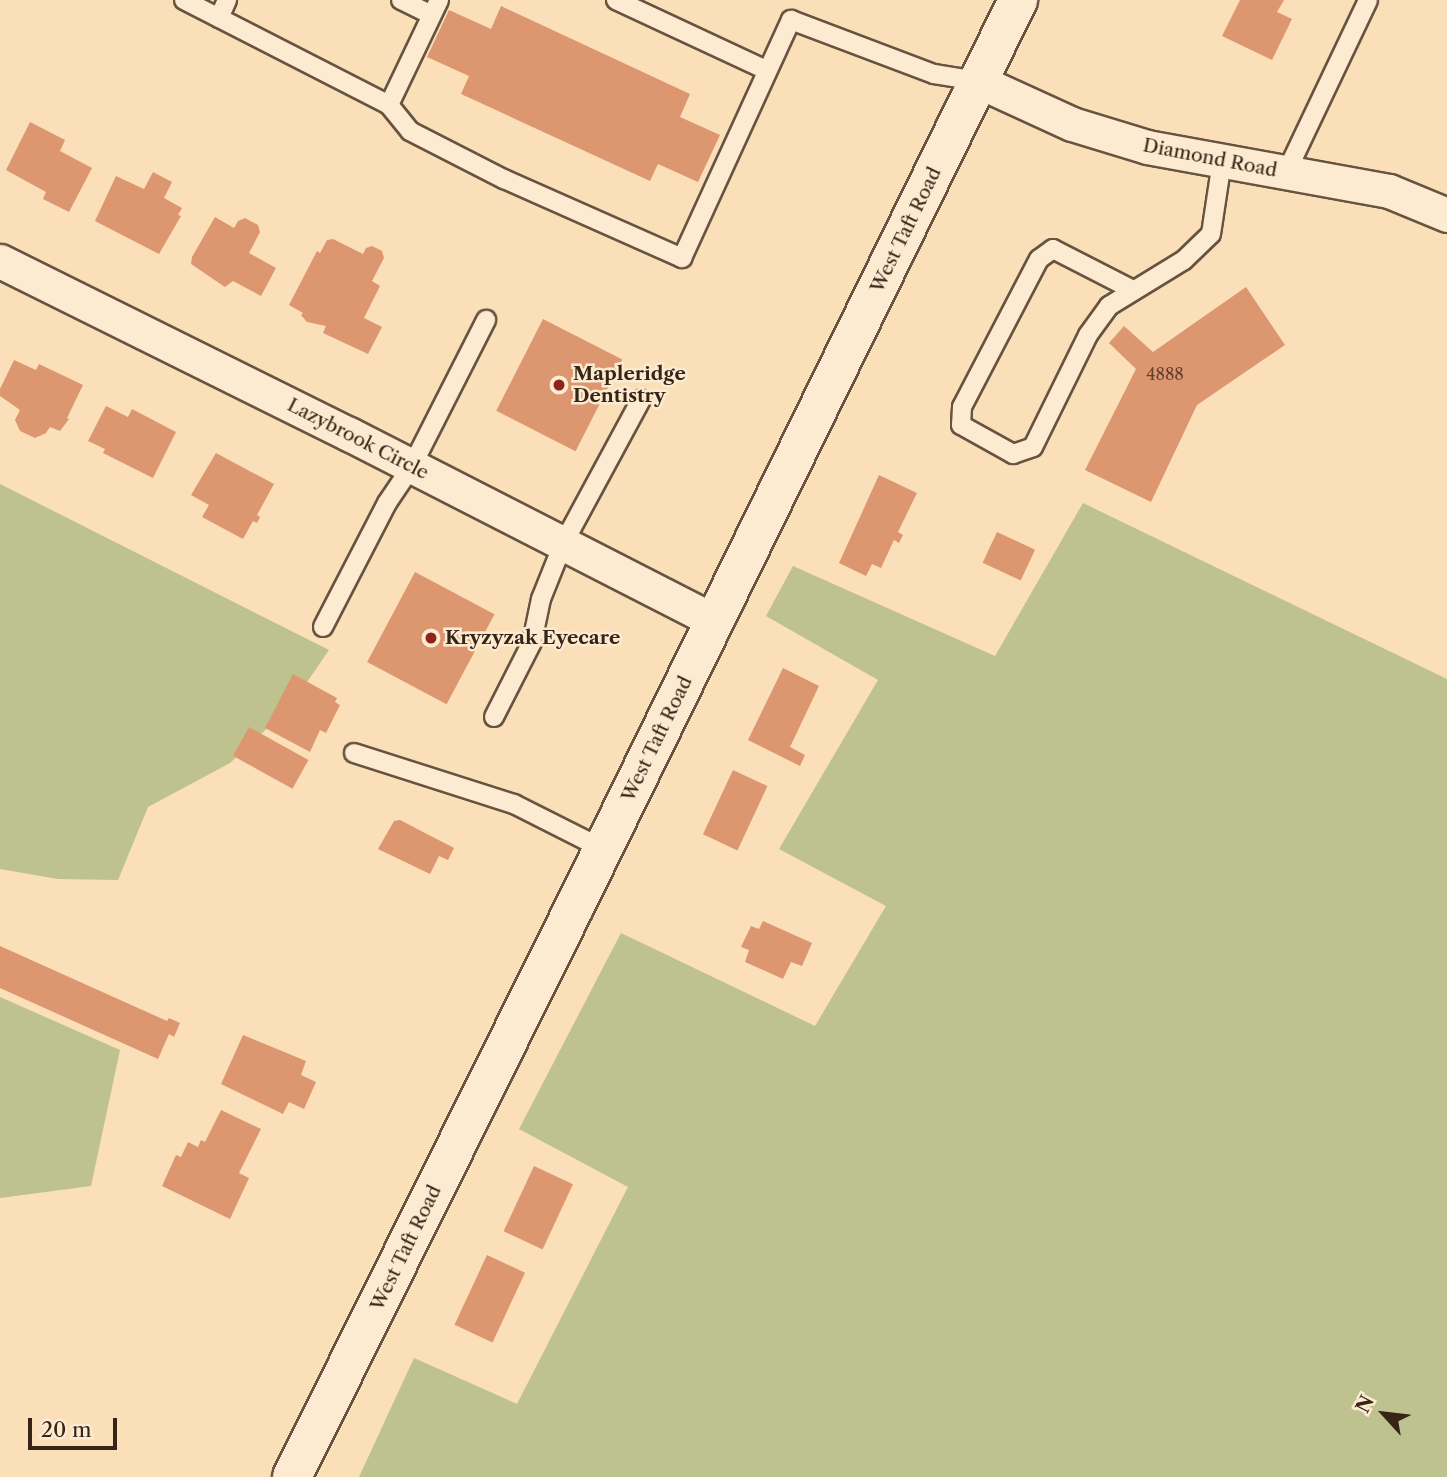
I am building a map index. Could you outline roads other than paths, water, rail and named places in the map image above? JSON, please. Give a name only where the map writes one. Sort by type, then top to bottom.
[{"type":"main road","name":"West Taft Road","points":[[292,1477],[604,849],[1018,0]]},
{"type":"street","name":"Diamond Road","points":[[978,81],[1072,124],[1147,147],[1389,191],[1447,215]]},
{"type":"street","name":"Lazybrook Circle","points":[[0,261],[412,466],[714,621]]},
{"type":"lane","points":[[184,0],[389,105],[410,131],[504,179],[682,258],[791,20],[934,74],[978,81]]},
{"type":"lane","points":[[219,18],[227,0]]},
{"type":"lane","points":[[389,105],[435,8],[401,0]]},
{"type":"lane","points":[[616,0],[766,70]]},
{"type":"lane","points":[[1286,173],[1368,0]]},
{"type":"lane","points":[[1133,290],[1053,249],[1039,259],[962,407],[961,425],[1013,454],[1033,447],[1088,335],[1109,306],[1184,260],[1211,234],[1222,161]]},
{"type":"lane","points":[[323,627],[387,503],[412,466],[486,320]]},
{"type":"lane","points":[[494,716],[531,642],[541,599],[563,544],[641,400]]},
{"type":"lane","points":[[354,753],[514,804],[604,849]]},
{"type":"place","name":"Mapleridge Dentistry","points":[[559,385]]},
{"type":"place","name":"Kryzyzak Eyecare","points":[[431,638]]}]
